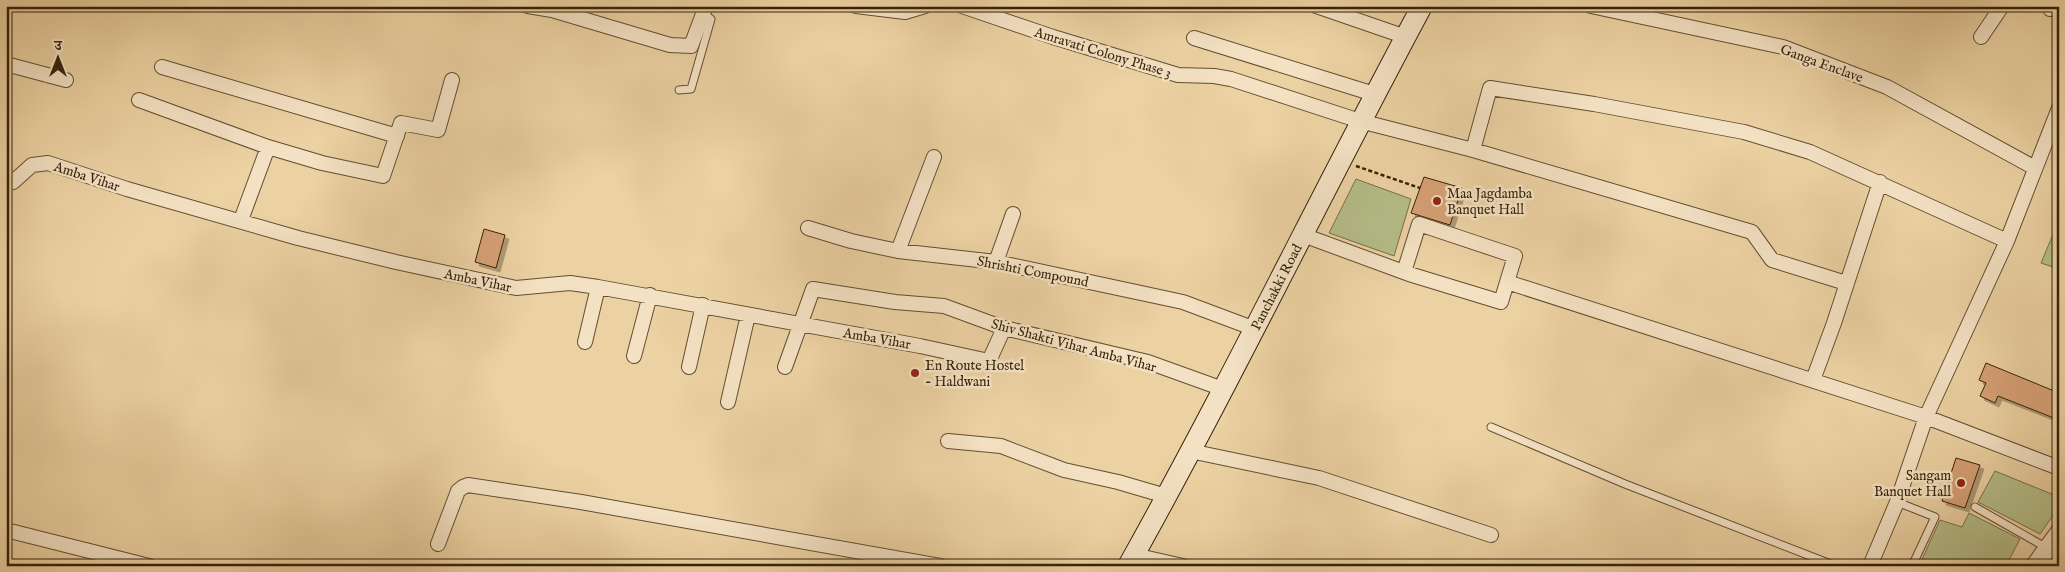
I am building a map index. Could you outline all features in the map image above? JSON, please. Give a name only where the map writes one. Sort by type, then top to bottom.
[{"type":"main road","name":"Panchakki Road","points":[[1131,560],[1255,329],[1360,121],[1422,6]]},
{"type":"street","points":[[528,6],[552,10],[670,45],[691,46],[705,10]]},
{"type":"street","points":[[856,6],[905,12],[925,6]]},
{"type":"street","name":"Amravati Colony Phase 3","points":[[962,6],[1053,37],[1178,75],[1214,76],[1232,79],[1360,121],[1473,150],[1752,232],[1772,260],[1846,283]]},
{"type":"street","points":[[1316,6],[1406,37]]},
{"type":"street","name":"Ganga Enclave","points":[[1591,6],[1782,48],[1888,87],[2035,168]]},
{"type":"street","points":[[1981,37],[2002,6]]},
{"type":"street","points":[[1194,38],[1374,94]]},
{"type":"street","points":[[6,64],[66,80]]},
{"type":"street","points":[[162,67],[397,136]]},
{"type":"street","points":[[139,100],[268,147],[322,163],[383,176],[401,123],[438,130],[452,80]]},
{"type":"street","points":[[1473,150],[1490,88],[1594,104],[1744,132],[1810,152],[2007,241]]},
{"type":"street","points":[[1870,566],[1896,502],[1926,417],[2007,241],[2059,108]]},
{"type":"street","points":[[241,220],[268,147]]},
{"type":"street","points":[[898,251],[934,157]]},
{"type":"street","name":"Amba Vihar","points":[[6,184],[13,182],[32,165],[48,162],[127,189],[241,220],[298,238],[516,288],[570,283],[650,295],[920,346],[989,362],[1004,328]]},
{"type":"street","points":[[1813,380],[1834,323],[1880,182]]},
{"type":"street","points":[[996,262],[1013,214]]},
{"type":"street","points":[[1303,235],[1404,272],[1501,302],[1515,256],[1420,224],[1404,272]]},
{"type":"street","name":"Shrishti Compound","points":[[808,228],[851,241],[898,251],[996,262],[1183,302],[1255,329]]},
{"type":"street","points":[[1507,282],[1926,417],[2059,468]]},
{"type":"street","points":[[585,342],[598,287]]},
{"type":"street","name":"Shiv Shakti Vihar Amba Vihar","points":[[801,325],[813,289],[895,302],[944,306],[1004,328],[1148,362],[1223,389]]},
{"type":"street","points":[[634,356],[650,295]]},
{"type":"street","points":[[689,366],[702,305]]},
{"type":"street","points":[[728,402],[748,315]]},
{"type":"street","points":[[785,367],[801,325]]},
{"type":"street","points":[[948,441],[1001,446],[1064,470],[1118,482],[1166,496]]},
{"type":"street","points":[[1190,451],[1319,478],[1491,536]]},
{"type":"street","points":[[438,544],[458,491],[468,485],[581,502],[940,566]]},
{"type":"street","points":[[6,530],[149,566]]},
{"type":"street","points":[[2035,566],[2055,540]]},
{"type":"street","points":[[1131,560],[1183,566]]},
{"type":"lane","points":[[679,90],[691,89],[711,19],[705,10]]},
{"type":"lane","points":[[1491,427],[1625,484],[1836,566]]},
{"type":"lane","points":[[1896,502],[1935,517],[1912,566]]},
{"type":"lane","points":[[1975,507],[2055,540]]},
{"type":"path","points":[[1340,161],[1420,188]]},
{"type":"green space","points":[[1356,179],[1411,199],[1394,256],[1329,233]]},
{"type":"green space","points":[[2059,220],[2059,269],[2041,263]]},
{"type":"green space","points":[[1995,471],[2059,497],[2059,507],[2040,534],[1978,502]]},
{"type":"green space","points":[[1969,513],[2020,539],[2006,566],[1919,566],[1940,520],[1962,527]]},
{"type":"building","name":"Maa Jagdamba Banquet Hall","points":[[1424,177],[1462,188],[1450,225],[1411,213]]},
{"type":"building","points":[[484,229],[505,235],[496,268],[475,262]]},
{"type":"building","points":[[1986,363],[2059,393],[2059,420],[1998,396],[1995,403],[1980,396],[1986,383],[1979,380]]},
{"type":"building","name":"Sangam Banquet Hall","points":[[1956,458],[1980,465],[1965,508],[1942,501]]},
{"type":"place","name":"Maa Jagdamba Banquet Hall","points":[[1437,201]]},
{"type":"place","name":"En Route Hostel - Haldwani","points":[[915,373]]},
{"type":"place","name":"Sangam Banquet Hall","points":[[1961,483]]}]
